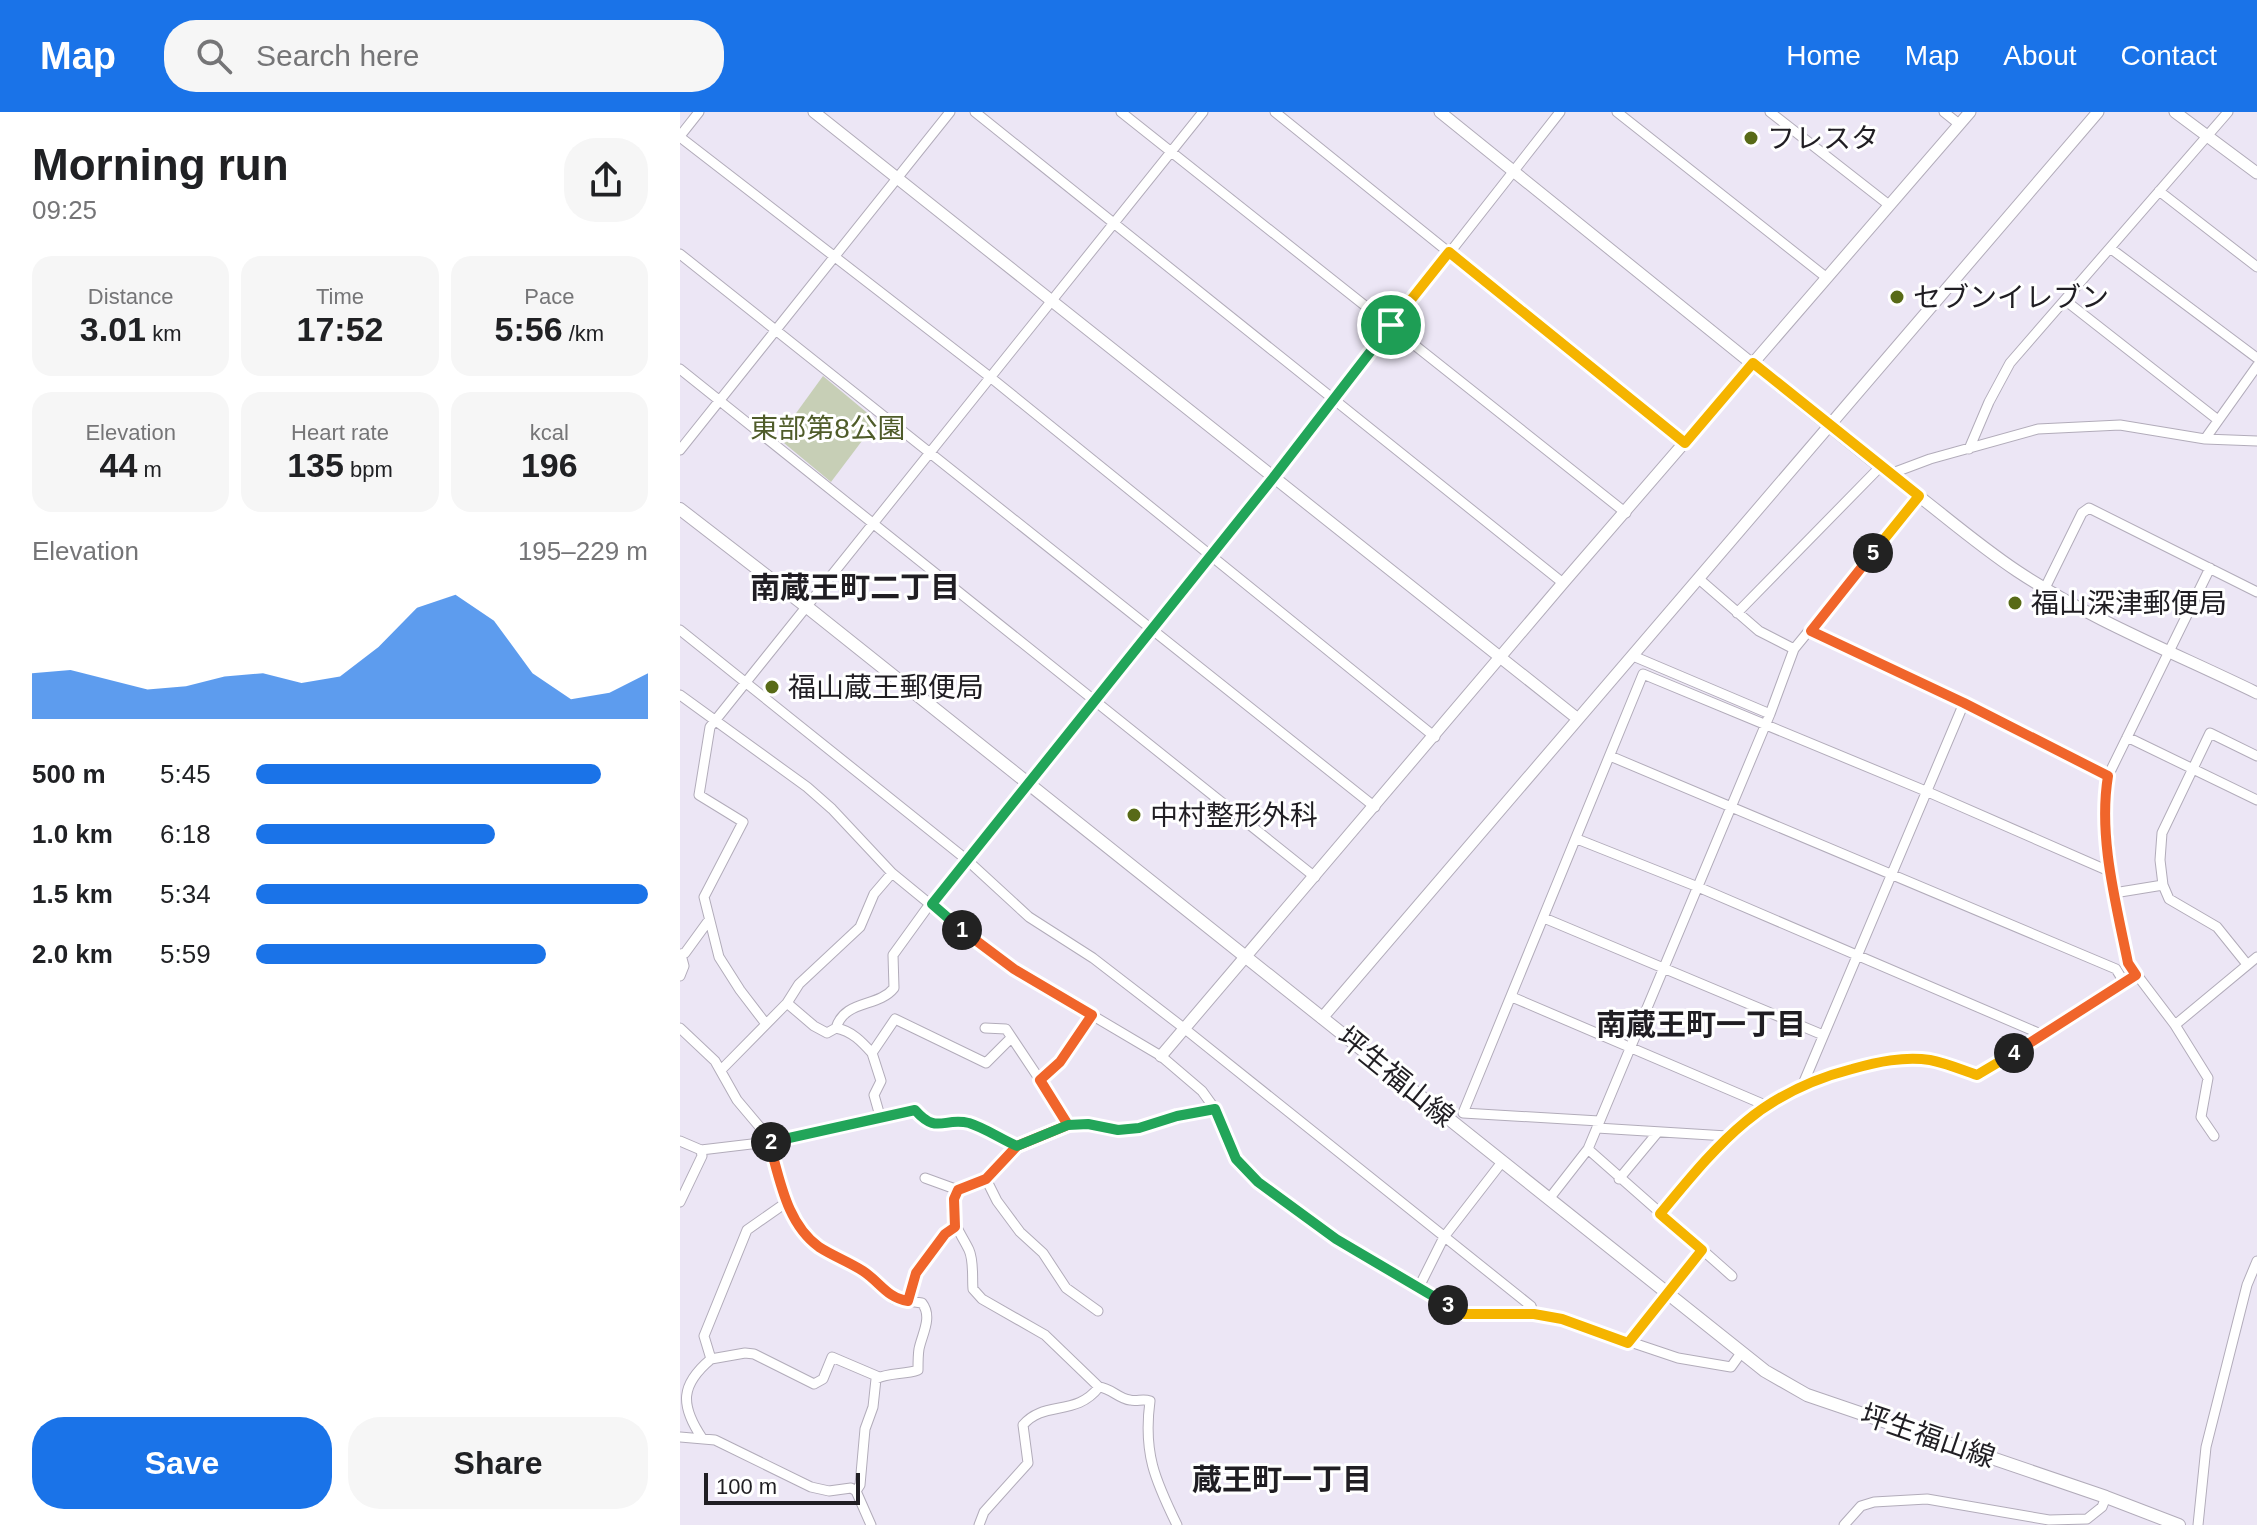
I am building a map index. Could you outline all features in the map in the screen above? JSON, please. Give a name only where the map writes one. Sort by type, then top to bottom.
[{"type":"main road","name":"坪生福山線","points":[[680,509],[1741,1353],[1807,1395],[2104,1502],[2179,1525]]},
{"type":"street","points":[[699,112],[680,136],[990,377],[1435,737]]},
{"type":"street","points":[[814,112],[1578,719]]},
{"type":"street","points":[[680,450],[950,112]]},
{"type":"street","points":[[975,112],[1563,583]]},
{"type":"street","points":[[1121,112],[1626,513]]},
{"type":"street","points":[[766,1024],[719,957],[704,897],[743,822],[699,795],[710,727],[1203,112]]},
{"type":"street","points":[[1275,112],[1685,443]]},
{"type":"street","points":[[1440,112],[1966,535],[2045,588],[2257,693]]},
{"type":"street","points":[[787,1003],[827,1033],[836,1028],[848,1009],[889,994],[894,988],[893,955],[1560,112]]},
{"type":"street","points":[[1617,112],[1827,278]]},
{"type":"street","points":[[1770,112],[1889,205]]},
{"type":"street","points":[[1944,112],[1959,124]]},
{"type":"street","points":[[1161,1056],[1563,583],[1970,112]]},
{"type":"street","points":[[1322,1018],[2098,112]]},
{"type":"street","points":[[2175,112],[2257,173]]},
{"type":"street","points":[[1969,449],[2010,363],[2228,112]]},
{"type":"street","points":[[2159,191],[2257,267]]},
{"type":"street","points":[[2110,248],[2257,358]]},
{"type":"street","points":[[680,254],[1375,807]]},
{"type":"street","points":[[2066,301],[2218,420]]},
{"type":"street","points":[[2205,439],[2257,366]]},
{"type":"street","points":[[680,369],[1315,877]]},
{"type":"street","points":[[1737,613],[1885,470],[2038,429],[2120,425],[2205,439],[2257,441]]},
{"type":"street","points":[[1549,1199],[1588,1149],[1733,807],[1794,649],[1919,496]]},
{"type":"street","points":[[2045,588],[2082,513],[2089,508],[2257,592]]},
{"type":"street","points":[[2210,568],[2108,776],[2105,795],[2111,872],[2128,963],[2175,1025],[2208,1078],[2201,1117],[2214,1136]]},
{"type":"street","points":[[1699,579],[1759,631],[1794,649]]},
{"type":"street","points":[[680,630],[967,860],[1029,917],[1093,958],[1185,1029],[1531,1306],[1534,1314]]},
{"type":"street","points":[[1811,631],[1964,703],[2108,776]]},
{"type":"street","points":[[1633,656],[1770,714]]},
{"type":"street","points":[[1727,1136],[1463,1113],[1643,674],[2111,872]]},
{"type":"street","points":[[680,695],[832,809],[892,873],[1014,969],[1161,1056],[1202,1091],[1215,1109],[1236,1159],[1258,1182],[1336,1239],[1465,1314],[1534,1314],[1562,1319],[1678,1358],[1731,1367],[1741,1353]]},
{"type":"street","points":[[1803,1084],[1964,703]]},
{"type":"street","points":[[2246,963],[2217,927],[2169,899],[2163,885],[2160,860],[2162,833],[2210,733],[2257,756]]},
{"type":"street","points":[[2127,737],[2257,800]]},
{"type":"street","points":[[1610,756],[2116,969],[2124,982]]},
{"type":"street","points":[[1577,839],[1698,887],[2043,1035]]},
{"type":"street","points":[[721,1070],[787,1003],[799,984],[860,927],[874,894],[892,873]]},
{"type":"street","points":[[2114,893],[2163,885]]},
{"type":"street","points":[[1544,918],[1823,1035]]},
{"type":"street","points":[[680,976],[684,966],[680,955],[709,920]]},
{"type":"street","points":[[2175,1025],[2246,963],[2257,957]]},
{"type":"street","points":[[1660,1214],[1727,1136],[1765,1105],[1803,1084],[1866,1065],[1905,1059],[1932,1061],[1977,1075],[2136,975]]},
{"type":"street","points":[[1512,997],[1765,1105]]},
{"type":"street","points":[[1040,1080],[1060,1062],[1092,1015]]},
{"type":"street","points":[[872,1053],[895,1019],[986,1063],[1011,1038]]},
{"type":"street","points":[[680,1028],[721,1070],[737,1100],[764,1132],[787,1202],[802,1230],[820,1247],[861,1269],[894,1299],[922,1303],[927,1308],[918,1370],[906,1374],[879,1377],[832,1357],[823,1379],[814,1384],[754,1354],[711,1359],[694,1372],[685,1388],[686,1411],[702,1438]]},
{"type":"street","points":[[836,1028],[859,1039],[872,1053],[881,1081],[874,1095],[880,1116]]},
{"type":"street","points":[[985,1028],[1006,1029],[1068,1125]]},
{"type":"street","points":[[925,1178],[958,1190],[986,1179],[1017,1146],[1068,1125],[1088,1124],[1118,1130],[1139,1128],[1177,1116],[1215,1109]]},
{"type":"street","points":[[680,1141],[701,1150],[769,1142],[915,1110],[925,1122],[934,1125],[972,1124],[1017,1146]]},
{"type":"street","points":[[1619,1179],[1658,1132]]},
{"type":"street","points":[[1588,1149],[1732,1276]]},
{"type":"street","points":[[680,1202],[702,1156],[701,1150]]},
{"type":"street","points":[[1418,1289],[1444,1237],[1502,1162]]},
{"type":"street","points":[[986,1179],[1004,1211],[1020,1232],[1043,1253],[1066,1288],[1098,1311]]},
{"type":"street","points":[[958,1190],[954,1199],[955,1227],[971,1252],[973,1289],[982,1299],[1045,1335],[1099,1387],[1105,1387],[1128,1400],[1150,1401],[1148,1447],[1155,1480],[1177,1525]]},
{"type":"street","points":[[711,1359],[704,1336],[747,1230],[787,1202]]},
{"type":"street","points":[[908,1301],[916,1273],[945,1234],[955,1227]]},
{"type":"street","points":[[1628,1343],[1702,1250]]},
{"type":"street","points":[[2198,1525],[2206,1447],[2247,1285],[2257,1261]]},
{"type":"street","points":[[856,1491],[860,1485],[865,1429],[879,1377]]},
{"type":"street","points":[[979,1525],[984,1512],[1028,1463],[1023,1425],[1029,1418],[1090,1399],[1099,1387]]},
{"type":"street","points":[[680,1437],[715,1440],[811,1487],[829,1491],[851,1488],[856,1491],[871,1525]]},
{"type":"street","points":[[1844,1525],[1861,1506],[1874,1502],[1927,1499],[2049,1520],[2087,1519],[2104,1502]]},
{"type":"green space","name":"東部第8公園","points":[[823,376],[877,421],[831,482],[778,438]]},
{"type":"place","name":"フレスタ","points":[[1751,138]]},
{"type":"place","name":"セブンイレブン","points":[[1897,297]]},
{"type":"place","name":"福山深津郵便局","points":[[2015,603]]},
{"type":"place","name":"福山蔵王郵便局","points":[[772,687]]},
{"type":"place","name":"中村整形外科","points":[[1134,815]]},
{"type":"district","name":"南蔵王町二丁目","points":[[855,587]]},
{"type":"district","name":"南蔵王町一丁目","points":[[1701,1024]]},
{"type":"district","name":"蔵王町一丁目","points":[[1282,1479]]},
{"type":"route","points":[[1391,325],[1273,478],[932,904],[1014,969],[1092,1015],[1060,1062],[1040,1080],[1068,1125],[1017,1146],[986,1179],[958,1190],[954,1199],[955,1227],[945,1234],[916,1273],[908,1301],[894,1299],[861,1269],[820,1247],[802,1230],[791,1213],[769,1142],[915,1110],[925,1122],[934,1125],[972,1124],[1017,1146],[1068,1125],[1088,1124],[1118,1130],[1139,1128],[1177,1116],[1215,1109],[1236,1159],[1258,1182],[1336,1239],[1418,1289],[1465,1314],[1534,1314],[1562,1319],[1628,1343],[1702,1250],[1660,1214],[1709,1154],[1765,1105],[1803,1084],[1884,1061],[1932,1061],[1977,1075],[2136,975],[2128,963],[2111,872],[2105,795],[2108,776],[1964,703],[1811,631],[1919,496],[1753,363],[1685,443],[1449,252],[1391,325]]}]
